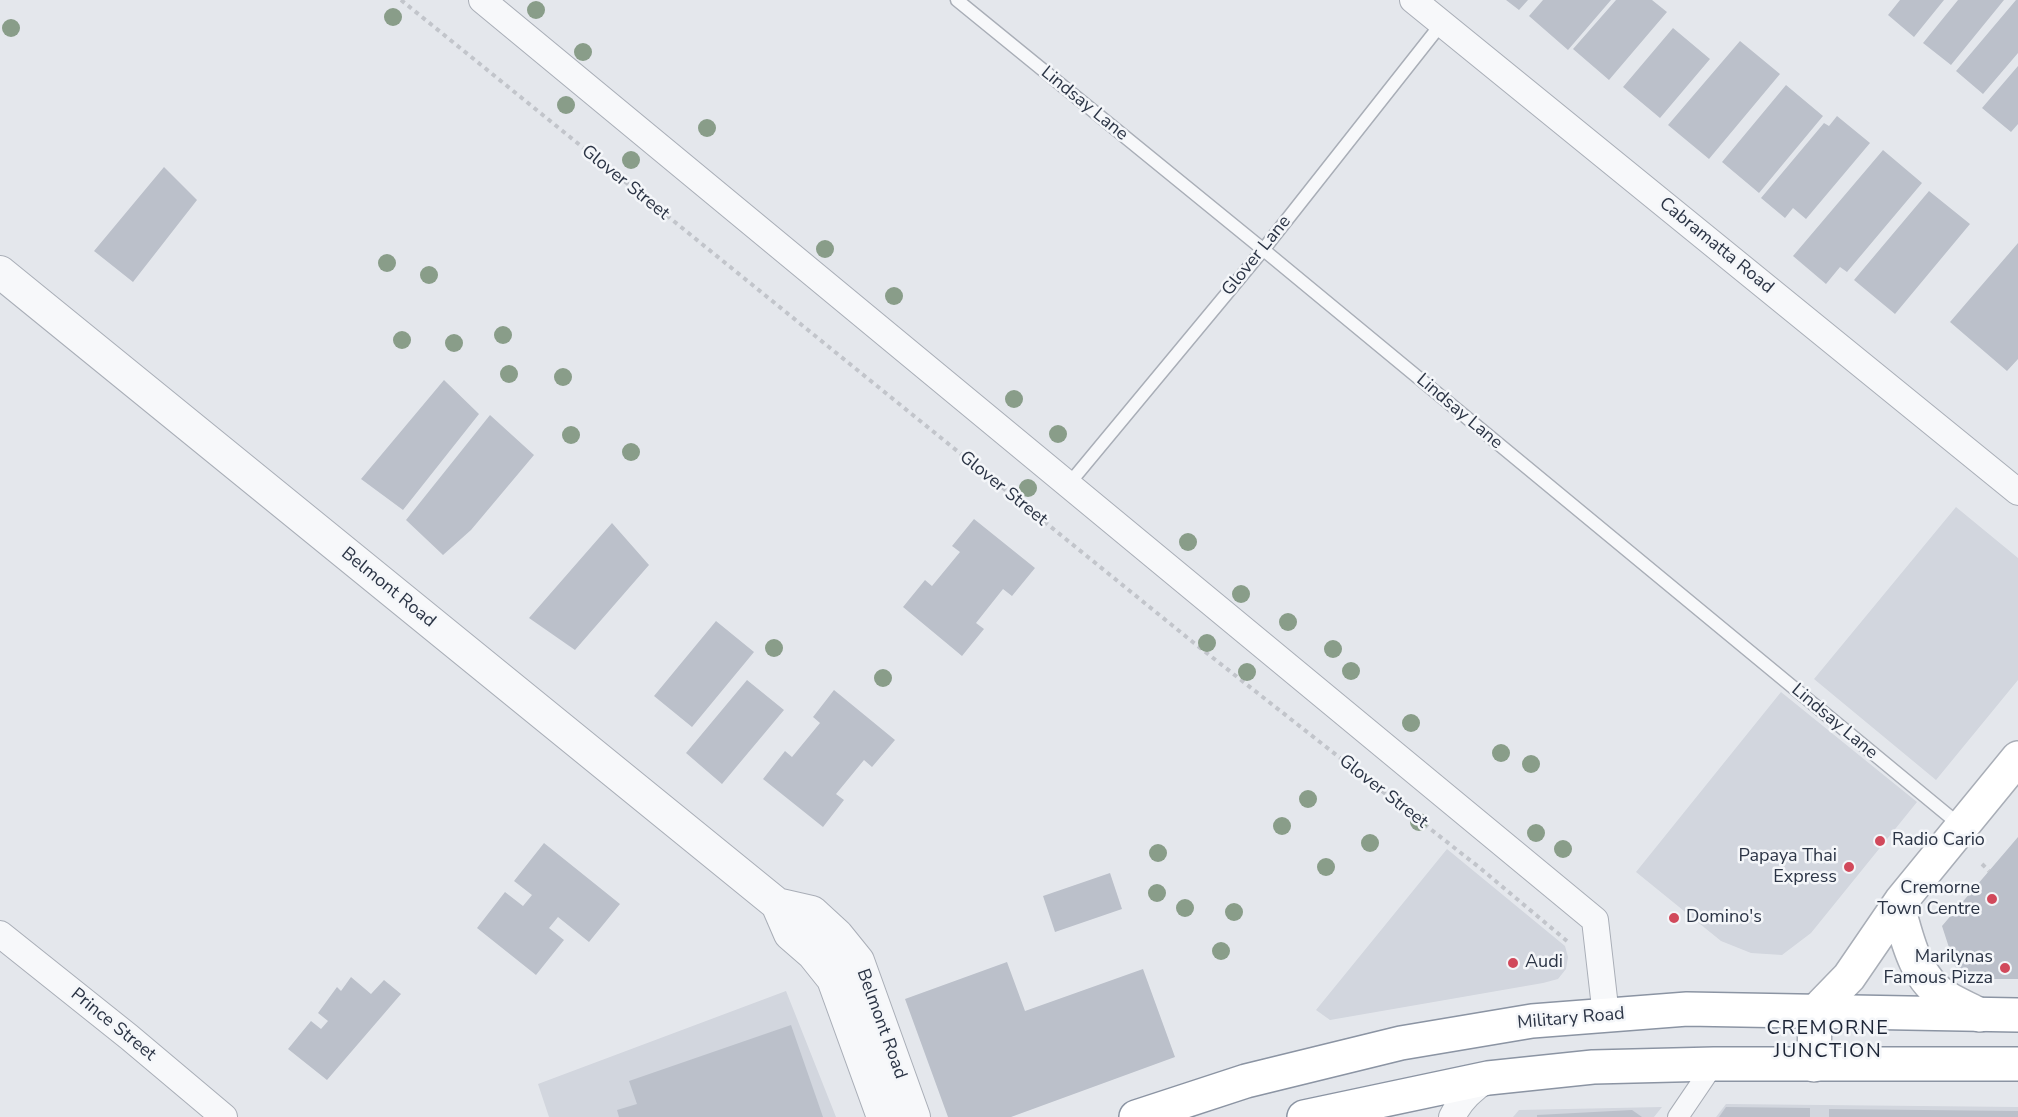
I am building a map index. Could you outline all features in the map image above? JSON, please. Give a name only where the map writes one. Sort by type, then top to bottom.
[{"type":"main road","points":[[1814,1065],[1815,1012],[1849,977],[1898,906],[2018,758]]},
{"type":"main road","points":[[1898,906],[1912,954],[1923,973],[1946,997],[1980,1015]]},
{"type":"main road","name":"Military Road","points":[[1136,1117],[1246,1081],[1401,1043],[1532,1021],[1688,1009],[2018,1015]]},
{"type":"main road","points":[[1326,1115],[1488,1078],[1593,1068],[1714,1064],[2018,1064]]},
{"type":"street","name":"Glover Street","points":[[482,0],[1595,920],[1606,1016]]},
{"type":"street","name":"Cabramatta Road","points":[[1413,0],[2018,492]]},
{"type":"street","name":"Belmont Road","points":[[0,272],[777,904],[812,912],[837,935],[858,960],[914,1117]]},
{"type":"street","name":"Belmont Road","points":[[777,904],[790,934],[813,954],[833,979],[883,1117]]},
{"type":"street","name":"Prince Street","points":[[0,934],[129,1037],[224,1117]]},
{"type":"street","points":[[1678,1117],[1714,1064]]},
{"type":"street","points":[[1452,1117],[1468,1092],[1488,1078]]},
{"type":"lane","name":"Lindsay Lane","points":[[957,0],[1961,826]]},
{"type":"lane","name":"Glover Lane","points":[[1068,485],[1263,250],[1442,24]]},
{"type":"path","name":"Glover Street","points":[[401,0],[1185,636],[1480,868],[1574,947]]},
{"type":"path","points":[[1982,864],[1989,871]]},
{"type":"shaded area","points":[[1956,507],[2018,558],[2018,680],[1936,780],[1814,679]]},
{"type":"shaded area","points":[[1781,692],[1917,802],[1811,933],[1782,955],[1751,953],[1721,941],[1636,872]]},
{"type":"shaded area","points":[[1447,849],[1565,946],[1568,957],[1566,969],[1558,979],[1330,1020],[1316,1010]]},
{"type":"shaded area","points":[[786,991],[836,1117],[549,1117],[538,1084]]},
{"type":"shaded area","points":[[1726,1104],[2018,1107],[2018,1117],[1716,1117]]},
{"type":"shaded area","points":[[1662,1107],[1654,1117],[1513,1117],[1519,1110]]},
{"type":"building","points":[[1506,0],[1528,0],[1519,10]]},
{"type":"building","points":[[1543,0],[1611,0],[1568,50],[1529,16]]},
{"type":"building","points":[[1616,0],[1652,0],[1667,12],[1609,80],[1573,49]]},
{"type":"building","points":[[1900,0],[1944,0],[1914,37],[1888,15]]},
{"type":"building","points":[[1958,0],[2004,0],[1951,65],[1923,43]]},
{"type":"building","points":[[2018,0],[2018,53],[1983,94],[1956,71]]},
{"type":"building","points":[[1673,28],[1710,59],[1660,118],[1623,87]]},
{"type":"building","points":[[1740,41],[1780,74],[1709,159],[1668,125]]},
{"type":"building","points":[[2018,66],[2018,124],[2011,132],[1982,108]]},
{"type":"building","points":[[1786,85],[1823,116],[1759,193],[1722,162]]},
{"type":"building","points":[[1837,116],[1870,143],[1806,219],[1793,208],[1785,218],[1761,198],[1824,123],[1829,126]]},
{"type":"building","points":[[1883,150],[1922,183],[1847,272],[1840,267],[1826,284],[1793,256]]},
{"type":"building","points":[[164,167],[197,200],[133,282],[94,251]]},
{"type":"building","points":[[1929,191],[1970,224],[1895,314],[1854,280]]},
{"type":"building","points":[[2018,243],[2018,359],[2007,371],[1950,322]]},
{"type":"building","points":[[444,380],[479,414],[403,510],[361,479]]},
{"type":"building","points":[[490,415],[534,455],[471,530],[443,555],[406,520]]},
{"type":"building","points":[[974,519],[1035,568],[1012,596],[1003,589],[976,623],[984,629],[962,656],[903,607],[925,580],[932,586],[960,552],[952,546]]},
{"type":"building","points":[[612,523],[649,565],[575,650],[529,618]]},
{"type":"building","points":[[716,621],[754,652],[692,727],[654,696]]},
{"type":"building","points":[[747,680],[784,710],[722,784],[686,753]]},
{"type":"building","points":[[834,690],[895,740],[872,767],[864,760],[836,794],[844,800],[823,827],[763,779],[785,751],[792,757],[820,723],[813,717]]},
{"type":"building","name":"Cremorne Town Centre","points":[[2018,837],[2018,979],[1987,979],[1956,969],[1942,926]]},
{"type":"building","points":[[544,843],[620,904],[589,942],[558,917],[549,928],[564,940],[536,975],[477,928],[505,892],[523,906],[532,895],[514,881]]},
{"type":"building","points":[[1110,873],[1122,909],[1055,932],[1043,896]]},
{"type":"building","points":[[1007,962],[1025,1011],[1143,969],[1175,1057],[1011,1117],[948,1117],[905,999]]},
{"type":"building","points":[[351,977],[371,994],[384,980],[401,994],[327,1080],[288,1049],[311,1021],[321,1029],[328,1021],[318,1013],[337,987],[341,991]]},
{"type":"building","points":[[791,1025],[823,1117],[619,1117],[617,1110],[637,1104],[629,1081]]},
{"type":"building","points":[[1726,1107],[1810,1108],[1810,1117],[1719,1117]]},
{"type":"building","points":[[1829,1109],[2018,1111],[2018,1117],[1829,1117]]},
{"type":"building","points":[[1632,1110],[1642,1117],[1537,1117],[1537,1115]]},
{"type":"place","name":"Radio Cario","points":[[1880,841]]},
{"type":"place","name":"Papaya Thai Express","points":[[1849,867]]},
{"type":"place","name":"Cremorne Town Centre","points":[[1992,899]]},
{"type":"place","name":"Domino's","points":[[1674,918]]},
{"type":"place","name":"Audi","points":[[1513,963]]},
{"type":"place","name":"Marilynas Famous Pizza","points":[[2005,968]]},
{"type":"district","name":"CREMORNE JUNCTION","points":[[1828,1040]]}]
